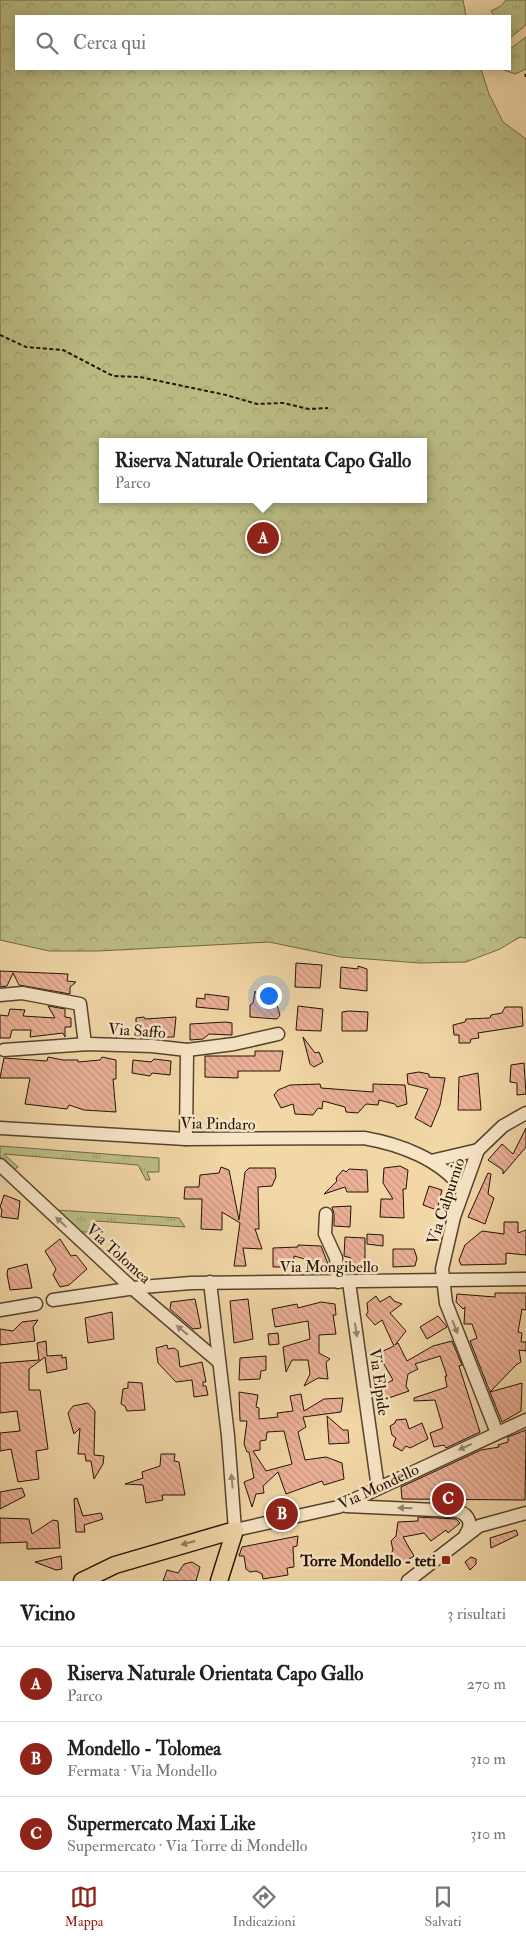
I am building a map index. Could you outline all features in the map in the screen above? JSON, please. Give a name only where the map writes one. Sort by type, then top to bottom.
[{"type":"main road","name":"Via Mondello","points":[[82,1581],[115,1564],[235,1530]]},
{"type":"main road","points":[[219,1581],[235,1530]]},
{"type":"street","name":"Via Saffo","points":[[0,995],[22,993],[80,1004],[85,1044]]},
{"type":"street","name":"Via Saffo","points":[[4,1050],[85,1044],[152,1046],[187,1050],[234,1044],[278,1034]]},
{"type":"street","name":"Via Saffo","points":[[186,1139],[187,1050]]},
{"type":"street","name":"Via Calpurnio","points":[[497,1433],[446,1303],[442,1280],[448,1236],[478,1150],[503,1126],[526,1113]]},
{"type":"street","name":"Via Pindaro","points":[[0,1128],[186,1139],[364,1138],[381,1141],[431,1161],[457,1182],[463,1190]]},
{"type":"street","points":[[431,1161],[478,1150]]},
{"type":"street","name":"Via Tolomea","points":[[0,1165],[132,1288],[219,1362]]},
{"type":"street","name":"Via Elpide","points":[[326,1214],[325,1234],[344,1282],[378,1488]]},
{"type":"street","name":"Via Mongibello","points":[[52,1300],[132,1288],[210,1282],[526,1279]]},
{"type":"street","points":[[210,1282],[235,1530]]},
{"type":"street","points":[[0,1310],[36,1304]]},
{"type":"street","name":"Via Mondello","points":[[235,1530],[338,1507],[526,1420]]},
{"type":"street","points":[[338,1507],[456,1510],[464,1513],[469,1520],[469,1529],[466,1534]]},
{"type":"street","points":[[408,1581],[466,1534],[487,1523],[526,1513]]},
{"type":"path","points":[[0,335],[26,347],[63,350],[114,376],[140,377],[226,394],[257,404],[283,403],[309,409],[328,408]]},
{"type":"green space","points":[[0,0],[463,0],[466,15],[15,15],[15,70],[481,70],[489,94],[503,122],[526,139],[526,938],[520,937],[500,949],[466,962],[420,963],[341,957],[269,942],[99,951],[49,951],[0,940]]},
{"type":"green space","points":[[506,0],[526,0],[526,25],[511,37],[511,15],[493,15],[491,11],[501,6]]},
{"type":"green space","points":[[526,37],[526,69],[515,74],[504,70],[511,70],[511,48]]},
{"type":"green space","points":[[0,1146],[159,1158],[159,1172],[147,1172],[150,1180],[146,1180],[138,1165],[4,1154],[18,1167],[14,1170],[0,1157]]},
{"type":"green space","points":[[56,1210],[179,1218],[185,1227],[95,1221],[98,1232],[79,1232]]},
{"type":"building","points":[[296,963],[322,965],[320,988],[295,987]]},
{"type":"building","points":[[358,966],[367,969],[367,991],[340,988],[341,967],[358,969]]},
{"type":"building","points":[[0,971],[68,974],[67,981],[76,982],[70,987],[70,994],[19,985],[13,973],[7,986],[0,987]]},
{"type":"building","points":[[255,991],[261,1003],[277,1005],[280,1015],[277,1019],[250,1017],[250,1005],[253,1003]]},
{"type":"building","points":[[205,994],[229,997],[228,1010],[196,1007],[197,998],[205,999]]},
{"type":"building","points":[[48,1006],[65,1009],[65,1017],[71,1018],[71,1027],[65,1027],[65,1037],[63,1033],[30,1037],[31,1030],[12,1030],[10,1038],[0,1038],[0,1015],[8,1016],[10,1009],[25,1010],[23,1016],[55,1018]]},
{"type":"building","points":[[298,1006],[323,1009],[321,1031],[296,1030]]},
{"type":"building","points":[[505,1007],[522,1007],[523,1026],[478,1033],[479,1038],[471,1039],[470,1043],[459,1043],[459,1035],[454,1035],[453,1025],[465,1022],[466,1019],[490,1018],[491,1015],[502,1013]]},
{"type":"building","points":[[342,1012],[368,1012],[367,1031],[342,1031]]},
{"type":"building","points":[[144,1017],[145,1019],[176,1017],[174,1037],[136,1037],[136,1018]]},
{"type":"building","points":[[232,1023],[232,1035],[209,1034],[203,1039],[190,1040],[190,1024]]},
{"type":"building","points":[[303,1037],[315,1053],[319,1052],[323,1062],[314,1067],[310,1064]]},
{"type":"building","points":[[255,1051],[283,1051],[280,1071],[238,1071],[238,1078],[205,1077],[205,1056],[255,1056]]},
{"type":"building","points":[[48,1057],[78,1060],[78,1062],[100,1060],[102,1057],[116,1060],[116,1079],[113,1079],[116,1112],[84,1110],[69,1105],[67,1109],[25,1104],[30,1078],[0,1078],[4,1058],[47,1061]]},
{"type":"building","points":[[154,1059],[171,1061],[170,1075],[152,1073],[150,1076],[132,1073],[133,1060],[151,1062]]},
{"type":"building","points":[[524,1063],[526,1094],[517,1095],[517,1083],[510,1082],[511,1065]]},
{"type":"building","points":[[419,1072],[429,1074],[429,1077],[445,1078],[440,1105],[431,1127],[415,1118],[428,1089],[408,1084],[407,1074]]},
{"type":"building","points":[[478,1073],[481,1110],[458,1110],[459,1077]]},
{"type":"building","points":[[320,1084],[321,1088],[373,1092],[373,1084],[405,1085],[407,1104],[397,1107],[395,1104],[379,1100],[378,1105],[366,1104],[358,1113],[346,1112],[345,1107],[323,1101],[322,1109],[318,1108],[313,1115],[295,1114],[293,1104],[281,1108],[274,1095],[278,1090],[290,1085]]},
{"type":"building","points":[[526,1128],[526,1147],[503,1174],[503,1170],[488,1160],[502,1144],[513,1154]]},
{"type":"building","points":[[400,1166],[408,1170],[406,1189],[403,1189],[404,1218],[380,1217],[381,1199],[393,1199],[383,1183],[384,1168]]},
{"type":"building","points":[[221,1167],[229,1170],[239,1220],[245,1172],[249,1168],[275,1168],[276,1177],[272,1186],[258,1187],[259,1229],[255,1229],[262,1249],[243,1248],[246,1266],[234,1266],[240,1223],[222,1212],[222,1230],[201,1229],[202,1199],[184,1199],[185,1187],[199,1187],[200,1175],[219,1173]]},
{"type":"building","points":[[349,1169],[367,1170],[368,1192],[347,1192],[345,1187],[324,1194],[337,1181],[336,1178],[343,1170],[346,1172]]},
{"type":"building","points":[[488,1173],[491,1174],[488,1194],[494,1198],[485,1224],[468,1217]]},
{"type":"building","points":[[429,1186],[442,1190],[437,1210],[423,1205]]},
{"type":"building","points":[[4,1195],[20,1201],[18,1219],[1,1217],[2,1210],[0,1207]]},
{"type":"building","points":[[351,1206],[350,1227],[334,1226],[332,1207]]},
{"type":"building","points":[[504,1222],[518,1222],[518,1233],[526,1230],[526,1255],[506,1253],[506,1264],[461,1265],[459,1260],[465,1245],[482,1231],[504,1234]]},
{"type":"building","points":[[367,1234],[383,1235],[383,1246],[367,1244]]},
{"type":"building","points":[[345,1237],[365,1238],[365,1266],[351,1264],[351,1258],[344,1256]]},
{"type":"building","points":[[60,1239],[71,1256],[76,1255],[87,1269],[69,1285],[60,1287],[53,1275],[56,1269],[45,1251]]},
{"type":"building","points":[[298,1245],[321,1246],[328,1264],[323,1264],[320,1273],[317,1273],[315,1262],[294,1256],[293,1267],[273,1267],[273,1248],[298,1247]]},
{"type":"building","points":[[393,1249],[414,1249],[417,1258],[415,1266],[393,1267]]},
{"type":"building","points":[[27,1264],[32,1288],[10,1290],[8,1269]]},
{"type":"building","points":[[495,1293],[526,1293],[526,1310],[522,1309],[518,1332],[522,1333],[521,1342],[526,1342],[526,1351],[519,1350],[521,1362],[490,1392],[470,1341],[477,1338],[472,1324],[464,1324],[465,1307],[463,1309],[456,1302],[457,1294],[495,1297]]},
{"type":"building","points":[[376,1296],[380,1302],[390,1296],[394,1301],[402,1304],[390,1313],[406,1331],[395,1345],[398,1343],[407,1361],[433,1346],[452,1341],[462,1365],[459,1366],[480,1432],[446,1448],[444,1445],[434,1447],[430,1433],[443,1428],[435,1400],[414,1401],[414,1398],[447,1387],[445,1376],[447,1376],[440,1356],[415,1364],[418,1369],[408,1374],[406,1386],[409,1391],[383,1400],[378,1388],[393,1380],[381,1359],[384,1356],[381,1352],[394,1346],[382,1320],[375,1325],[366,1315],[368,1312],[367,1303]]},
{"type":"building","points":[[195,1299],[201,1328],[193,1329],[170,1309],[171,1302]]},
{"type":"building","points":[[248,1299],[253,1339],[234,1343],[230,1301]]},
{"type":"building","points":[[321,1302],[335,1304],[336,1315],[333,1315],[336,1334],[319,1335],[319,1353],[330,1359],[326,1362],[328,1379],[318,1378],[304,1386],[310,1374],[308,1360],[292,1360],[286,1372],[283,1347],[310,1339],[308,1321],[275,1327],[272,1309],[297,1304],[298,1308]]},
{"type":"building","points":[[112,1312],[114,1339],[88,1343],[85,1318]]},
{"type":"building","points":[[438,1316],[447,1327],[427,1339],[420,1327]]},
{"type":"building","points":[[38,1320],[33,1327],[35,1341],[0,1345],[0,1329],[13,1331],[22,1322]]},
{"type":"building","points":[[278,1333],[279,1344],[269,1345],[268,1334]]},
{"type":"building","points":[[46,1341],[47,1356],[62,1355],[62,1358],[66,1357],[67,1369],[47,1373],[45,1357],[29,1369],[29,1390],[40,1390],[48,1449],[36,1451],[39,1479],[18,1482],[11,1449],[0,1451],[0,1433],[20,1431],[17,1411],[0,1413],[0,1363],[39,1360],[37,1343]]},
{"type":"building","points":[[167,1345],[168,1349],[174,1348],[178,1351],[180,1367],[202,1362],[206,1382],[203,1382],[203,1386],[206,1386],[208,1395],[194,1397],[192,1380],[176,1382],[158,1363],[156,1348]]},
{"type":"building","points":[[266,1356],[266,1370],[261,1371],[260,1379],[239,1380],[240,1358]]},
{"type":"building","points":[[128,1382],[142,1383],[145,1410],[127,1411],[125,1406],[121,1404],[123,1389],[128,1388]]},
{"type":"building","points":[[522,1383],[521,1411],[502,1422],[490,1392]]},
{"type":"building","points":[[239,1392],[258,1395],[256,1407],[259,1408],[259,1419],[278,1417],[277,1413],[293,1411],[290,1396],[301,1394],[304,1411],[324,1399],[343,1398],[341,1412],[303,1417],[306,1427],[298,1432],[305,1460],[326,1457],[342,1463],[344,1479],[324,1485],[322,1481],[286,1494],[278,1472],[263,1486],[264,1493],[256,1494],[252,1507],[244,1482],[254,1478],[249,1452],[247,1452],[244,1444],[247,1421],[240,1421]],"holes":[[[284,1431],[292,1464],[266,1471],[253,1451],[260,1450],[260,1441],[266,1440],[267,1432]]]},
{"type":"building","points":[[88,1403],[95,1411],[94,1455],[104,1456],[103,1464],[94,1479],[91,1461],[86,1461],[85,1454],[78,1454],[80,1428],[74,1434],[68,1413],[73,1406]]},
{"type":"building","points":[[327,1416],[343,1430],[348,1430],[349,1443],[329,1444]]},
{"type":"building","points":[[406,1419],[409,1429],[422,1423],[428,1439],[410,1448],[406,1446],[402,1451],[393,1446],[396,1438],[392,1435],[390,1426],[396,1420]]},
{"type":"building","points":[[526,1430],[525,1500],[402,1499],[401,1487],[481,1450],[499,1447],[498,1445],[508,1442],[508,1437]]},
{"type":"building","points":[[161,1454],[175,1454],[174,1461],[179,1462],[185,1495],[162,1495],[163,1500],[146,1503],[143,1485],[125,1484],[143,1478],[142,1472],[160,1466]]},
{"type":"building","points":[[22,1488],[25,1496],[0,1509],[0,1492]]},
{"type":"building","points":[[77,1498],[83,1516],[101,1513],[103,1519],[84,1525],[85,1532],[76,1532],[74,1499]]},
{"type":"building","points":[[418,1517],[456,1519],[460,1523],[448,1533],[446,1530],[431,1541],[424,1533],[403,1537],[414,1556],[398,1566],[391,1554],[393,1550],[391,1541],[396,1536],[398,1522],[418,1521]]},
{"type":"building","points":[[0,1518],[29,1519],[32,1534],[53,1520],[58,1521],[60,1548],[27,1549],[27,1542],[0,1543]]},
{"type":"building","points":[[516,1530],[518,1535],[491,1548],[490,1538]]},
{"type":"building","points":[[298,1536],[297,1546],[293,1547],[294,1567],[287,1568],[288,1575],[263,1579],[262,1574],[256,1571],[250,1572],[246,1569],[244,1556],[239,1556],[242,1547]]},
{"type":"building","points":[[61,1556],[62,1569],[56,1570],[35,1562]]},
{"type":"building","points":[[471,1557],[476,1559],[476,1564],[470,1570],[465,1562]]},
{"type":"building","points":[[192,1562],[200,1567],[196,1581],[163,1581],[167,1570],[178,1573],[184,1564]]},
{"type":"place","name":"Riserva Naturale Orientata Capo Gallo","points":[[263,538]]},
{"type":"place","name":"Supermercato Maxi Like","points":[[448,1499]]},
{"type":"place","name":"Mondello - Tolomea","points":[[282,1514]]},
{"type":"place","name":"Torre Mondello - teti","points":[[446,1560]]}]
